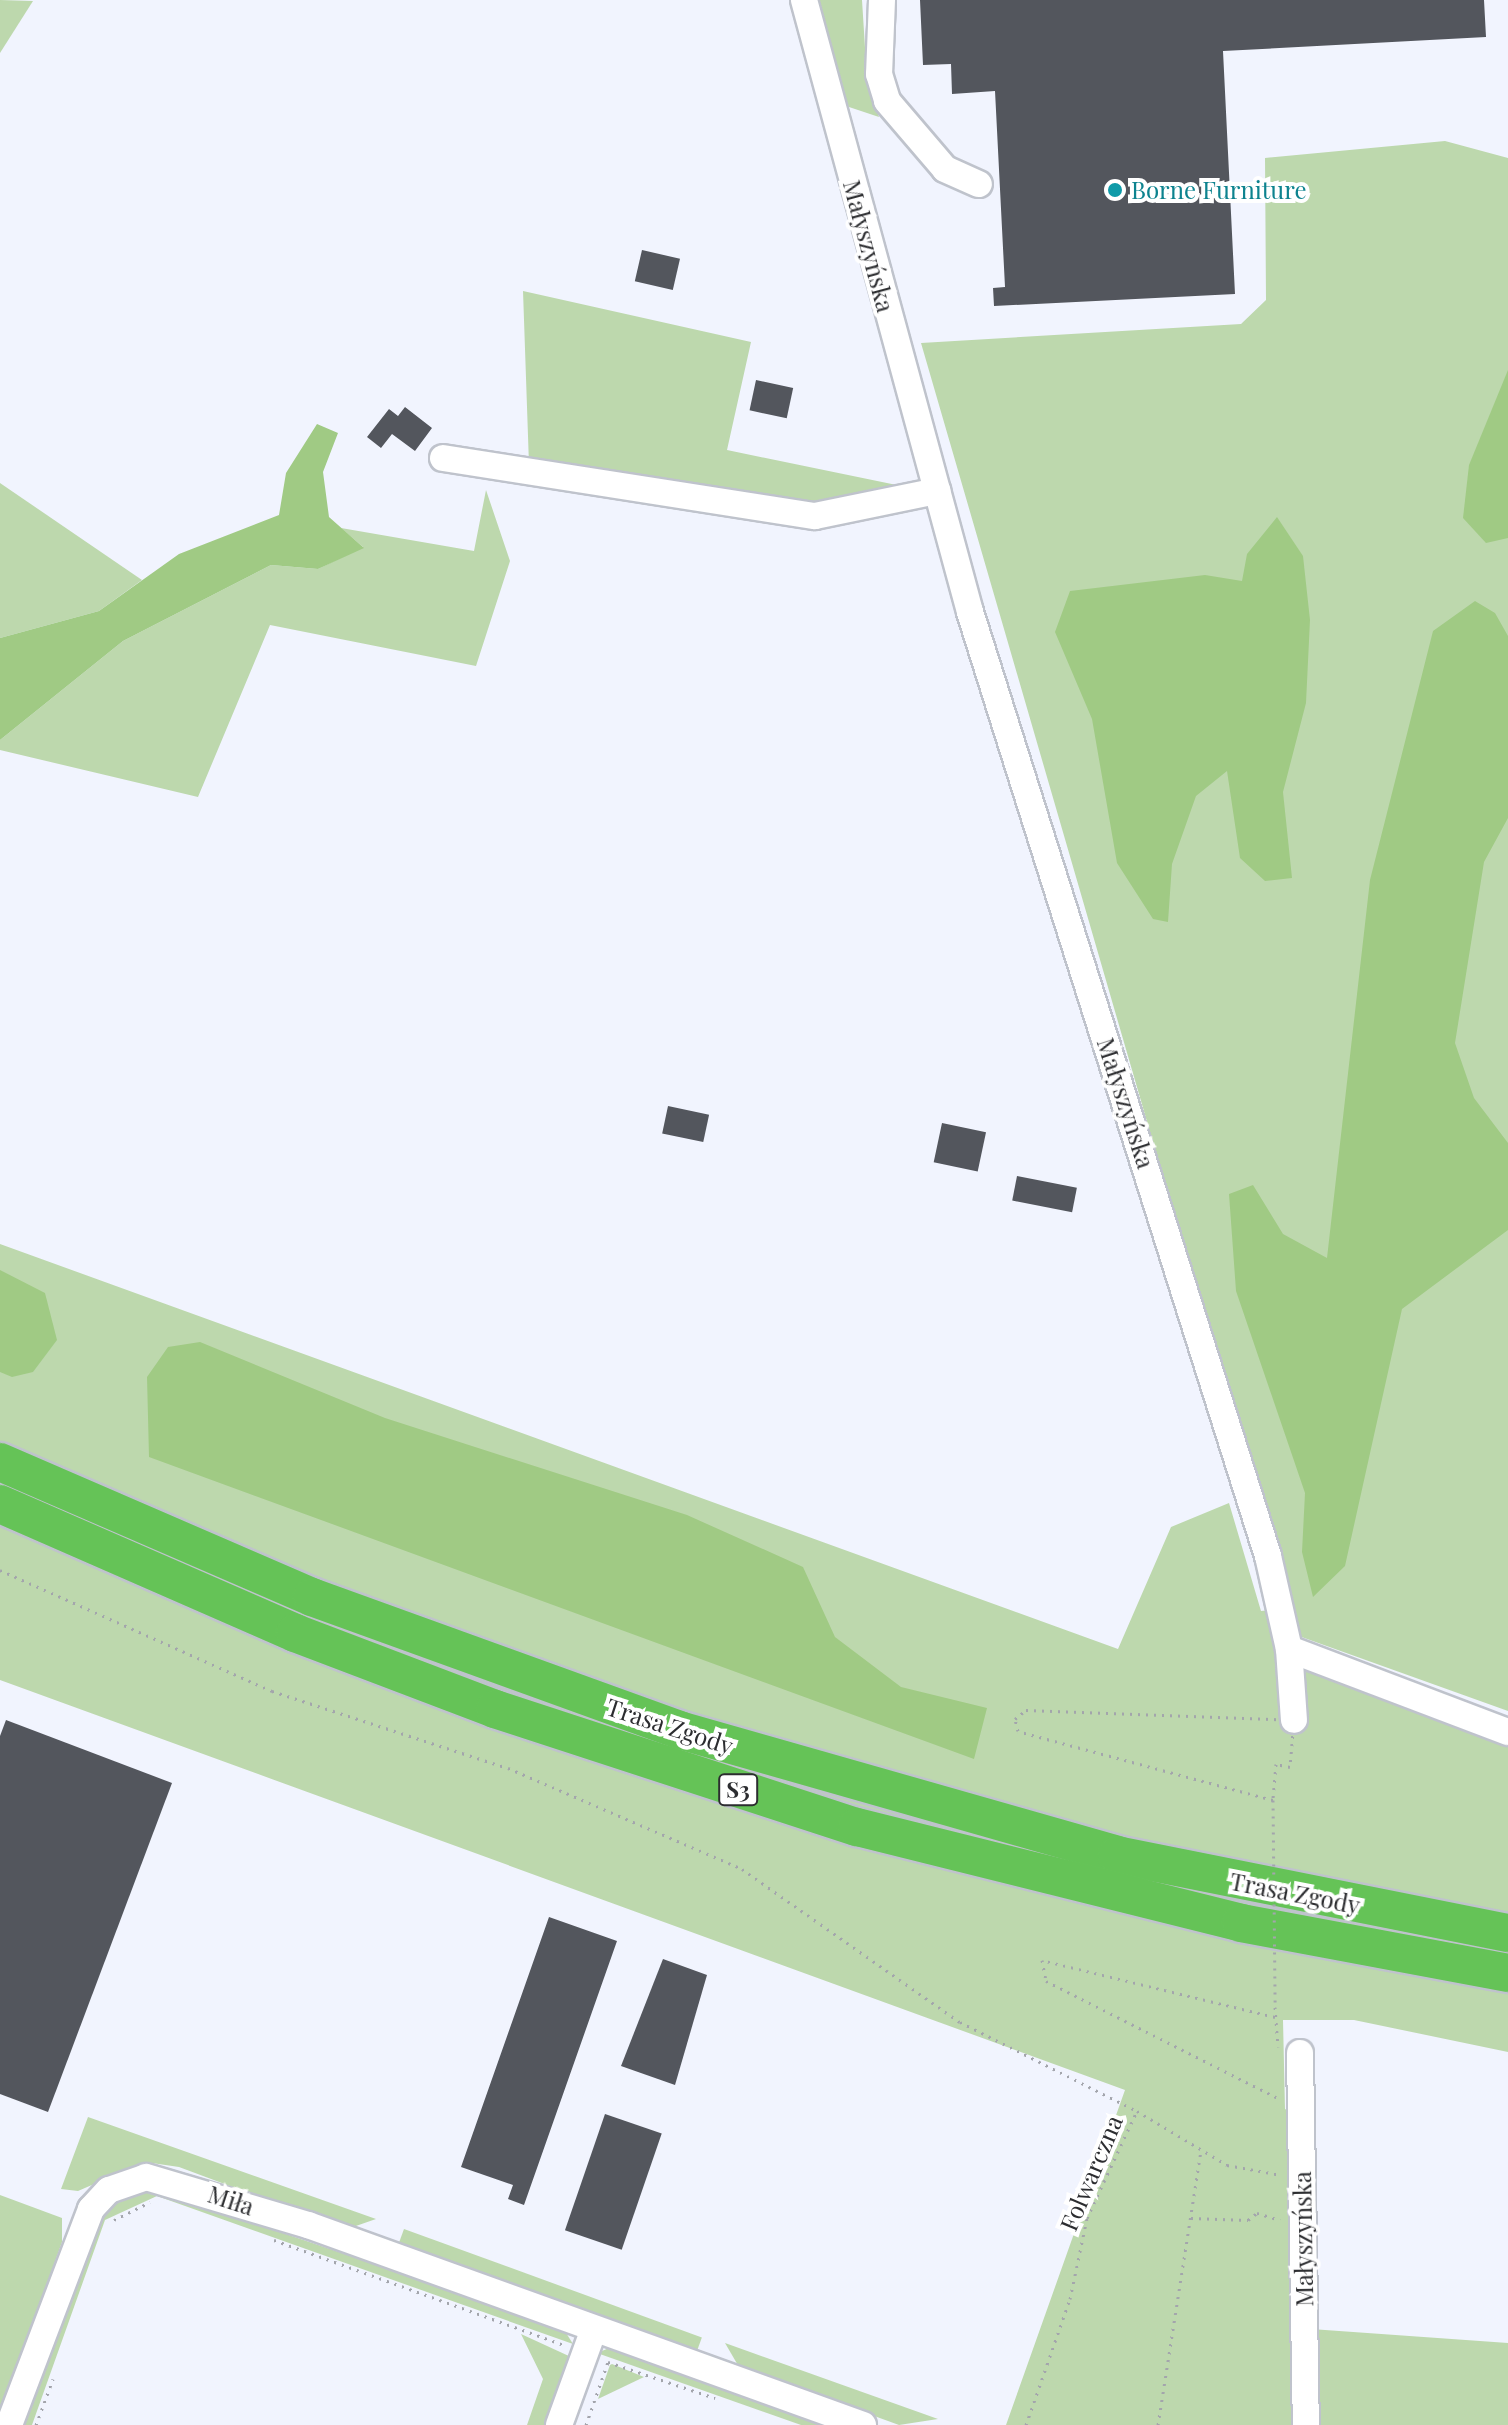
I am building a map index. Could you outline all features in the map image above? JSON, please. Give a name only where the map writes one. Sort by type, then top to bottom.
[{"type":"highway","name":"Trasa Zgody","points":[[0,1462],[312,1597],[693,1735],[1117,1855],[1508,1933]]},
{"type":"highway","name":"Trasa Zgody","points":[[0,1504],[281,1627],[481,1704],[843,1823],[1107,1893],[1508,1973]]},
{"type":"street","name":"Małyszyńska","points":[[804,0],[937,491],[1268,1556],[1289,1649],[1287,1720]]},
{"type":"street","points":[[882,0],[883,95],[945,169],[979,184]]},
{"type":"street","points":[[443,458],[815,516],[937,491]]},
{"type":"street","points":[[1289,1649],[1508,1732]]},
{"type":"street","name":"Małyszyńska","points":[[1300,2053],[1306,2425]]},
{"type":"street","name":"Miła","points":[[9,2425],[91,2209],[133,2179],[171,2180],[596,2348],[863,2425]]},
{"type":"street","points":[[559,2425],[596,2348]]},
{"type":"path","points":[[0,1570],[272,1691],[508,1768],[742,1869],[960,2022],[1137,2111]]},
{"type":"path","points":[[1273,1800],[1018,1731],[1015,1719],[1026,1710],[1287,1720]]},
{"type":"path","points":[[1278,2026],[1275,2017],[1273,1800],[1276,1764],[1290,1767]]},
{"type":"path","points":[[1275,2017],[1046,1957],[1040,1972],[1286,2102]]},
{"type":"path","name":"Folwarczna","points":[[1026,2425],[1070,2299],[1087,2218],[1137,2111],[1201,2149],[1262,2177],[1303,2174]]},
{"type":"path","points":[[1158,2425],[1201,2149]]},
{"type":"path","points":[[109,2222],[157,2198]]},
{"type":"path","points":[[1191,2218],[1248,2220],[1257,2213],[1302,2227]]},
{"type":"path","points":[[260,2236],[596,2348],[721,2400]]},
{"type":"path","points":[[586,2425],[596,2348]]},
{"type":"path","points":[[36,2425],[57,2367]]},
{"type":"green space","points":[[0,0],[33,1],[0,53]]},
{"type":"green space","points":[[815,0],[862,0],[867,79],[879,117],[846,106]]},
{"type":"green space","points":[[1445,141],[1508,158],[1508,1711],[1296,1635],[921,343],[1241,324],[1266,300],[1265,158]]},
{"type":"green space","points":[[523,291],[751,342],[727,450],[916,489],[852,508],[529,465]]},
{"type":"green space","points":[[1508,370],[1508,538],[1486,543],[1463,518],[1469,465]]},
{"type":"green space","points":[[317,424],[338,433],[323,472],[329,517],[364,548],[318,569],[271,565],[123,641],[0,740],[0,638],[99,611],[179,554],[279,515],[286,473]]},
{"type":"green space","points":[[0,483],[142,580],[99,611],[0,638]]},
{"type":"green space","points":[[486,490],[510,561],[476,666],[270,625],[198,797],[0,750],[0,740],[123,641],[271,565],[318,569],[363,547],[341,528],[474,551]]},
{"type":"green space","points":[[1277,517],[1303,556],[1310,620],[1306,703],[1283,792],[1292,878],[1265,881],[1240,858],[1227,771],[1196,796],[1172,864],[1168,922],[1153,919],[1117,863],[1092,719],[1055,632],[1070,591],[1205,575],[1242,581],[1247,554]]},
{"type":"green space","points":[[1475,601],[1495,613],[1508,636],[1508,818],[1484,862],[1455,1043],[1474,1098],[1508,1143],[1508,1230],[1402,1309],[1345,1566],[1313,1597],[1302,1552],[1305,1493],[1236,1291],[1229,1194],[1253,1185],[1283,1234],[1327,1258],[1370,880],[1433,631]]},
{"type":"green space","points":[[0,1244],[1118,1649],[1171,1527],[1229,1503],[1261,1611],[1271,1610],[1280,1656],[1508,1745],[1508,2052],[1354,2020],[1283,2020],[1285,2109],[1293,2113],[1297,2425],[1006,2425],[1125,2090],[0,1680]]},
{"type":"green space","points":[[0,1270],[45,1293],[57,1340],[33,1372],[12,1377],[0,1372]]},
{"type":"green space","points":[[200,1342],[385,1418],[687,1515],[803,1567],[835,1637],[901,1687],[987,1708],[974,1759],[149,1457],[147,1377],[168,1347]]},
{"type":"green space","points":[[88,2117],[376,2219],[353,2227],[329,2223],[179,2167],[145,2162],[78,2191],[61,2189]]},
{"type":"green space","points":[[153,2189],[563,2328],[573,2344],[157,2196],[105,2220],[32,2425],[24,2425],[104,2212],[126,2194]]},
{"type":"green space","points":[[0,2195],[62,2218],[62,2242],[0,2416]]},
{"type":"green space","points":[[404,2229],[702,2337],[695,2356],[397,2248]]},
{"type":"green space","points":[[1311,2329],[1508,2343],[1508,2425],[1312,2425]]},
{"type":"green space","points":[[521,2334],[571,2357],[546,2425],[527,2425],[543,2379]]},
{"type":"green space","points":[[725,2343],[938,2419],[899,2425],[739,2367]]},
{"type":"green space","points":[[614,2346],[833,2425],[801,2425],[597,2353]]},
{"type":"green space","points":[[610,2365],[644,2377],[598,2399]]},
{"type":"building","name":"Borne Furniture","points":[[920,0],[1484,0],[1486,37],[1223,51],[1235,294],[994,306],[993,288],[1005,287],[995,91],[952,94],[951,64],[923,65]]},
{"type":"building","points":[[642,250],[680,259],[673,290],[635,281]]},
{"type":"building","points":[[756,380],[793,388],[787,418],[750,410]]},
{"type":"building","points":[[405,407],[432,428],[415,451],[392,434],[381,448],[367,437],[389,409],[398,416]]},
{"type":"building","points":[[668,1106],[709,1115],[703,1142],[662,1133]]},
{"type":"building","points":[[942,1123],[986,1132],[978,1171],[934,1162]]},
{"type":"building","points":[[1017,1176],[1077,1188],[1072,1212],[1012,1201]]},
{"type":"building","points":[[6,1720],[172,1783],[48,2112],[0,2094],[0,1736]]},
{"type":"building","points":[[549,1917],[617,1941],[524,2205],[508,2199],[513,2185],[461,2167]]},
{"type":"building","points":[[663,1959],[707,1975],[675,2085],[621,2066]]},
{"type":"building","points":[[605,2114],[662,2134],[622,2250],[565,2230]]},
{"type":"place","name":"Borne Furniture","points":[[1115,190]]}]
